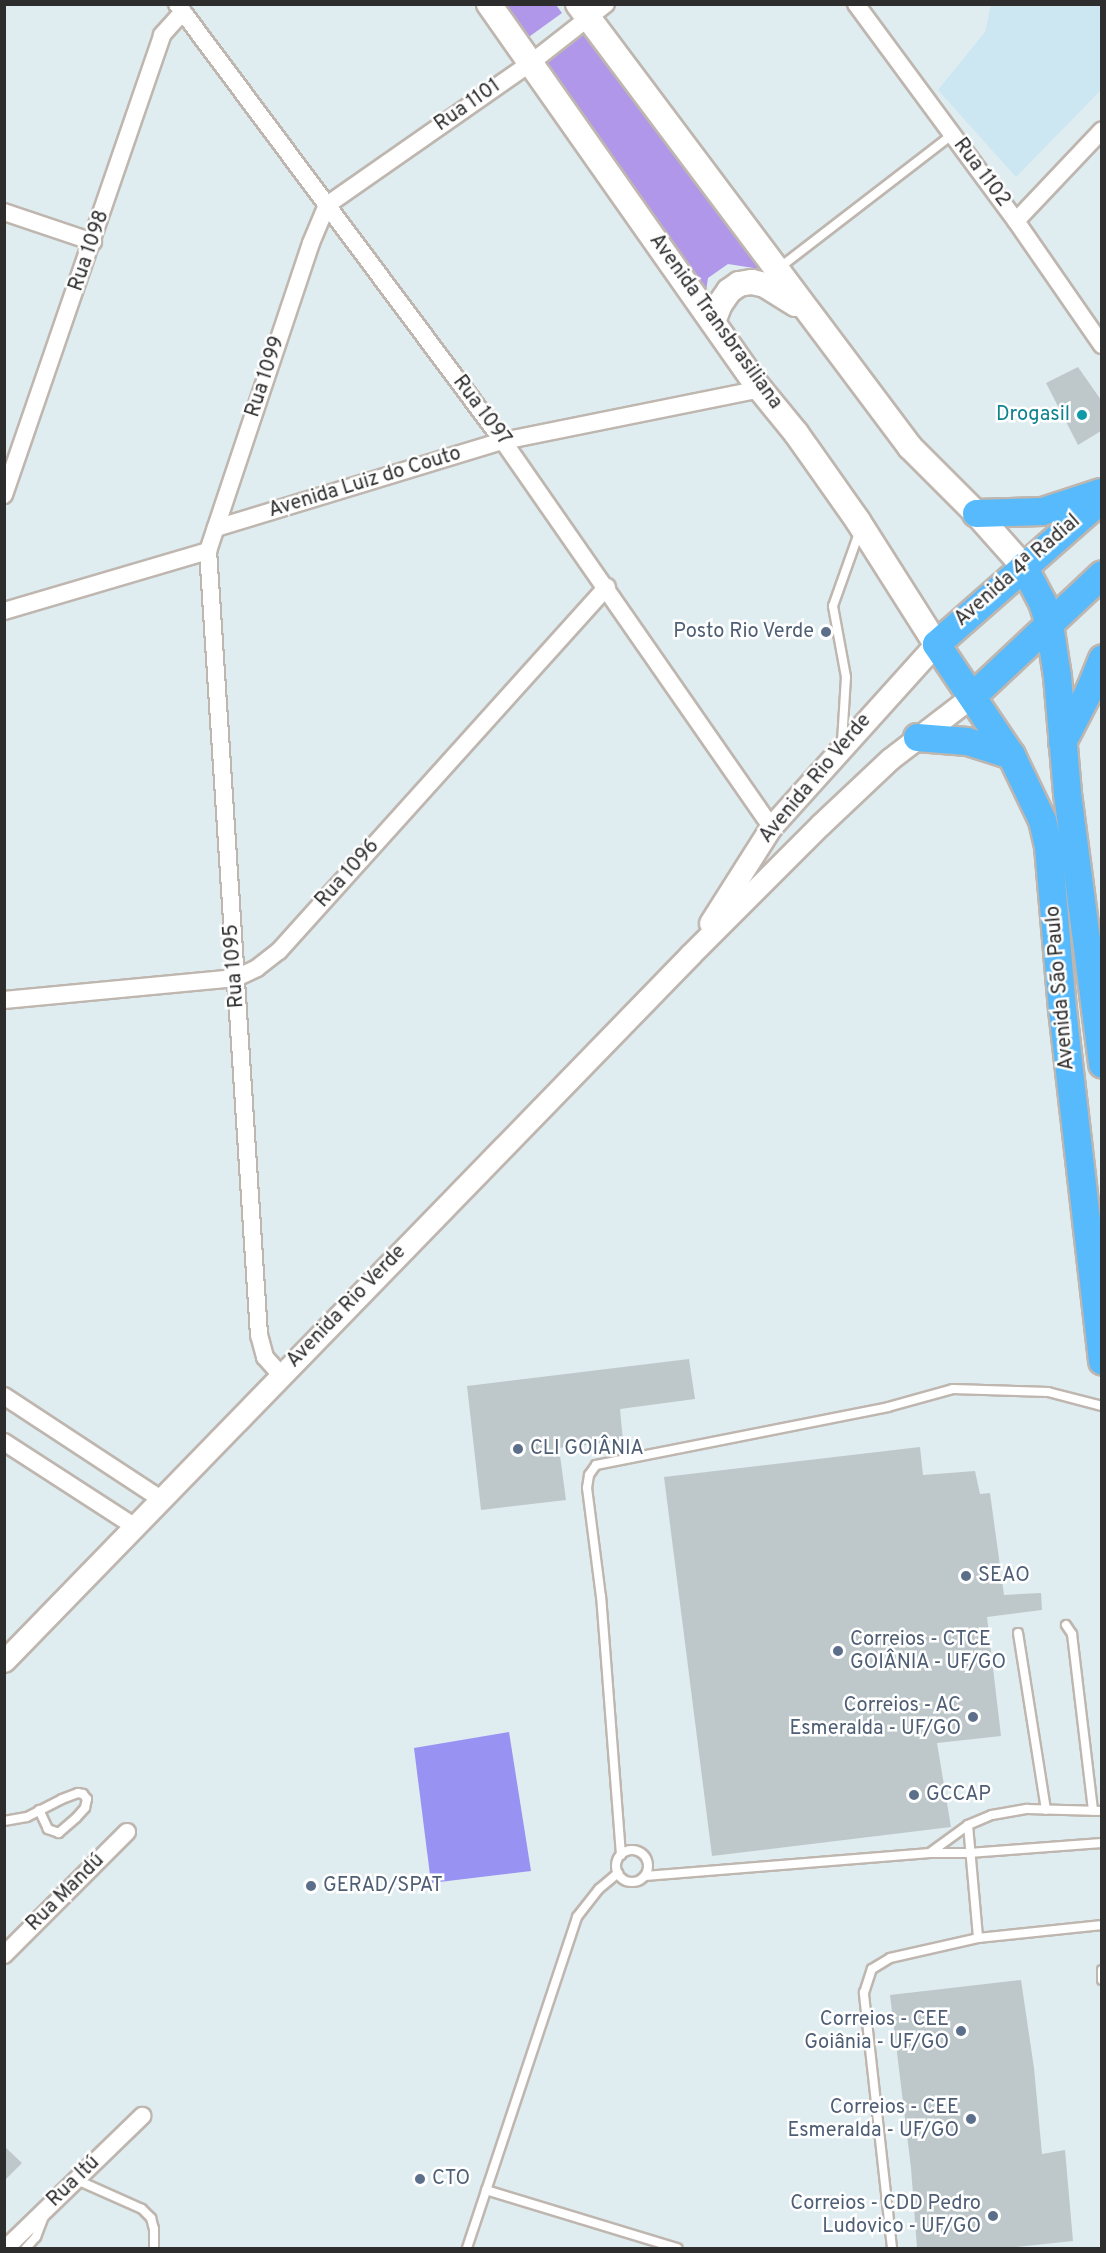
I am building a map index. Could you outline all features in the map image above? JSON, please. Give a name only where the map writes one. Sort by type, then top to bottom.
[{"type":"main road","name":"Avenida Transbrasiliana","points":[[489,4],[760,388],[796,433],[861,526],[936,644]]},
{"type":"main road","points":[[591,9],[777,269],[910,447],[976,513],[1023,566]]},
{"type":"main road","points":[[713,322],[720,304],[729,291],[739,284],[752,282],[765,285],[810,313]]},
{"type":"main road","points":[[976,513],[1042,511],[1101,491]]},
{"type":"main road","name":"Avenida 4ª Radial","points":[[936,644],[1101,498]]},
{"type":"main road","name":"Avenida São Paulo","points":[[1023,566],[1042,602],[1049,624],[1057,676],[1062,742],[1095,960],[1101,1064]]},
{"type":"main road","points":[[972,696],[1101,574]]},
{"type":"main road","name":"Avenida São Paulo","points":[[936,644],[1011,755],[1042,820],[1048,846],[1062,1009],[1101,1361]]},
{"type":"main road","points":[[1062,742],[1090,688],[1101,658]]},
{"type":"main road","points":[[917,737],[967,741],[1011,755]]},
{"type":"street","name":"Rua 1102","points":[[855,4],[1016,221],[1101,345]]},
{"type":"street","name":"Rua 1097","points":[[180,8],[503,441],[607,587],[771,827]]},
{"type":"street","name":"Rua 1098","points":[[4,495],[93,242],[162,35],[180,8]]},
{"type":"street","name":"Rua 1101","points":[[327,205],[532,62],[591,9]]},
{"type":"street","points":[[1016,221],[1101,130]]},
{"type":"street","name":"Rua 1099","points":[[208,551],[310,243],[327,205]]},
{"type":"street","points":[[4,212],[93,242]]},
{"type":"street","name":"Avenida Luiz do Couto","points":[[216,528],[503,441],[760,388]]},
{"type":"street","points":[[4,611],[208,551]]},
{"type":"street","name":"Rua 1095","points":[[208,551],[259,1335],[265,1357],[281,1375]]},
{"type":"street","name":"Rua 1096","points":[[4,1000],[236,978],[256,968],[279,951],[607,587]]},
{"type":"street","name":"Avenida Rio Verde","points":[[691,954],[771,827],[936,644]]},
{"type":"street","name":"Avenida Rio Verde","points":[[4,1661],[691,954],[820,825],[890,759],[972,696]]},
{"type":"street","points":[[4,1396],[161,1498]]},
{"type":"street","points":[[4,1442],[134,1526]]},
{"type":"street","name":"Rua Mandú","points":[[4,1955],[127,1832]]},
{"type":"street","name":"Rua Itú","points":[[6,2248],[142,2116]]},
{"type":"lane","points":[[777,269],[952,135]]},
{"type":"lane","points":[[841,747],[846,677],[833,606],[861,526]]},
{"type":"lane","points":[[621,1855],[601,1597],[587,1488],[589,1475],[596,1465],[888,1407],[953,1389],[1048,1392],[1101,1406]]},
{"type":"lane","points":[[930,1853],[968,1825],[992,1815],[1027,1809],[1097,1811],[1072,1634],[1066,1625]]},
{"type":"lane","points":[[1018,1633],[1046,1810]]},
{"type":"lane","points":[[4,1821],[15,1821],[39,1810],[78,1793],[86,1797],[85,1808],[58,1833],[48,1829],[39,1810]]},
{"type":"lane","points":[[968,1825],[978,1938]]},
{"type":"lane","points":[[645,1876],[930,1853],[969,1853],[1101,1843]]},
{"type":"lane","points":[[632,1850],[643,1854],[649,1865],[645,1876],[638,1882],[628,1882],[618,1873],[616,1863],[621,1855],[632,1850]]},
{"type":"lane","points":[[467,2248],[577,1917],[599,1889],[618,1873]]},
{"type":"lane","points":[[892,2248],[864,1993],[872,1970],[890,1958],[978,1938],[1101,1925]]},
{"type":"lane","points":[[1101,1970],[1101,1980]]},
{"type":"lane","points":[[77,2180],[142,2209],[151,2218],[154,2229],[154,2248]]},
{"type":"lane","points":[[486,2190],[677,2248]]},
{"type":"lane","points":[[26,2248],[42,2228],[44,2211]]},
{"type":"shaded area","points":[[500,5],[556,5],[562,13],[526,39]]},
{"type":"shaded area","points":[[991,5],[1101,5],[1101,90],[1016,177],[938,90],[985,32]]},
{"type":"shaded area","points":[[583,31],[760,269],[728,264],[708,278],[705,298],[544,61]]},
{"type":"shaded area","points":[[509,1732],[531,1871],[431,1883],[414,1748]]},
{"type":"building","name":"Drogasil","points":[[1078,367],[1101,400],[1101,431],[1078,445],[1046,383]]},
{"type":"building","points":[[689,1359],[695,1399],[620,1409],[623,1441],[559,1448],[566,1500],[481,1510],[467,1386]]},
{"type":"building","name":"Correios - CTCE GOIÂNIA - UF/GO","points":[[920,1447],[923,1475],[975,1471],[980,1494],[990,1493],[1004,1595],[1041,1593],[1042,1610],[987,1617],[1001,1736],[937,1743],[951,1827],[712,1856],[664,1477]]},
{"type":"building","points":[[1021,1980],[1034,2068],[1042,2154],[1065,2150],[1073,2241],[1007,2248],[917,2248],[911,2168],[890,1995]]},
{"type":"building","points":[[4,2146],[22,2163],[4,2181]]},
{"type":"place","name":"Drogasil","points":[[1082,415]]},
{"type":"place","name":"Posto Rio Verde","points":[[826,632]]},
{"type":"place","name":"CLI GOIÂNIA","points":[[518,1449]]},
{"type":"place","name":"SEAO","points":[[966,1576]]},
{"type":"place","name":"Correios - CTCE GOIÂNIA - UF/GO","points":[[838,1651]]},
{"type":"place","name":"Correios - AC Esmeralda - UF/GO","points":[[973,1717]]},
{"type":"place","name":"GCCAP","points":[[914,1795]]},
{"type":"place","name":"GERAD/SPAT","points":[[311,1886]]},
{"type":"place","name":"Correios - CEE Goiânia - UF/GO","points":[[961,2031]]},
{"type":"place","name":"Correios - CEE Esmeralda - UF/GO","points":[[971,2119]]},
{"type":"place","name":"CTO","points":[[420,2179]]},
{"type":"place","name":"Correios - CDD Pedro Ludovico - UF/GO","points":[[993,2216]]}]
